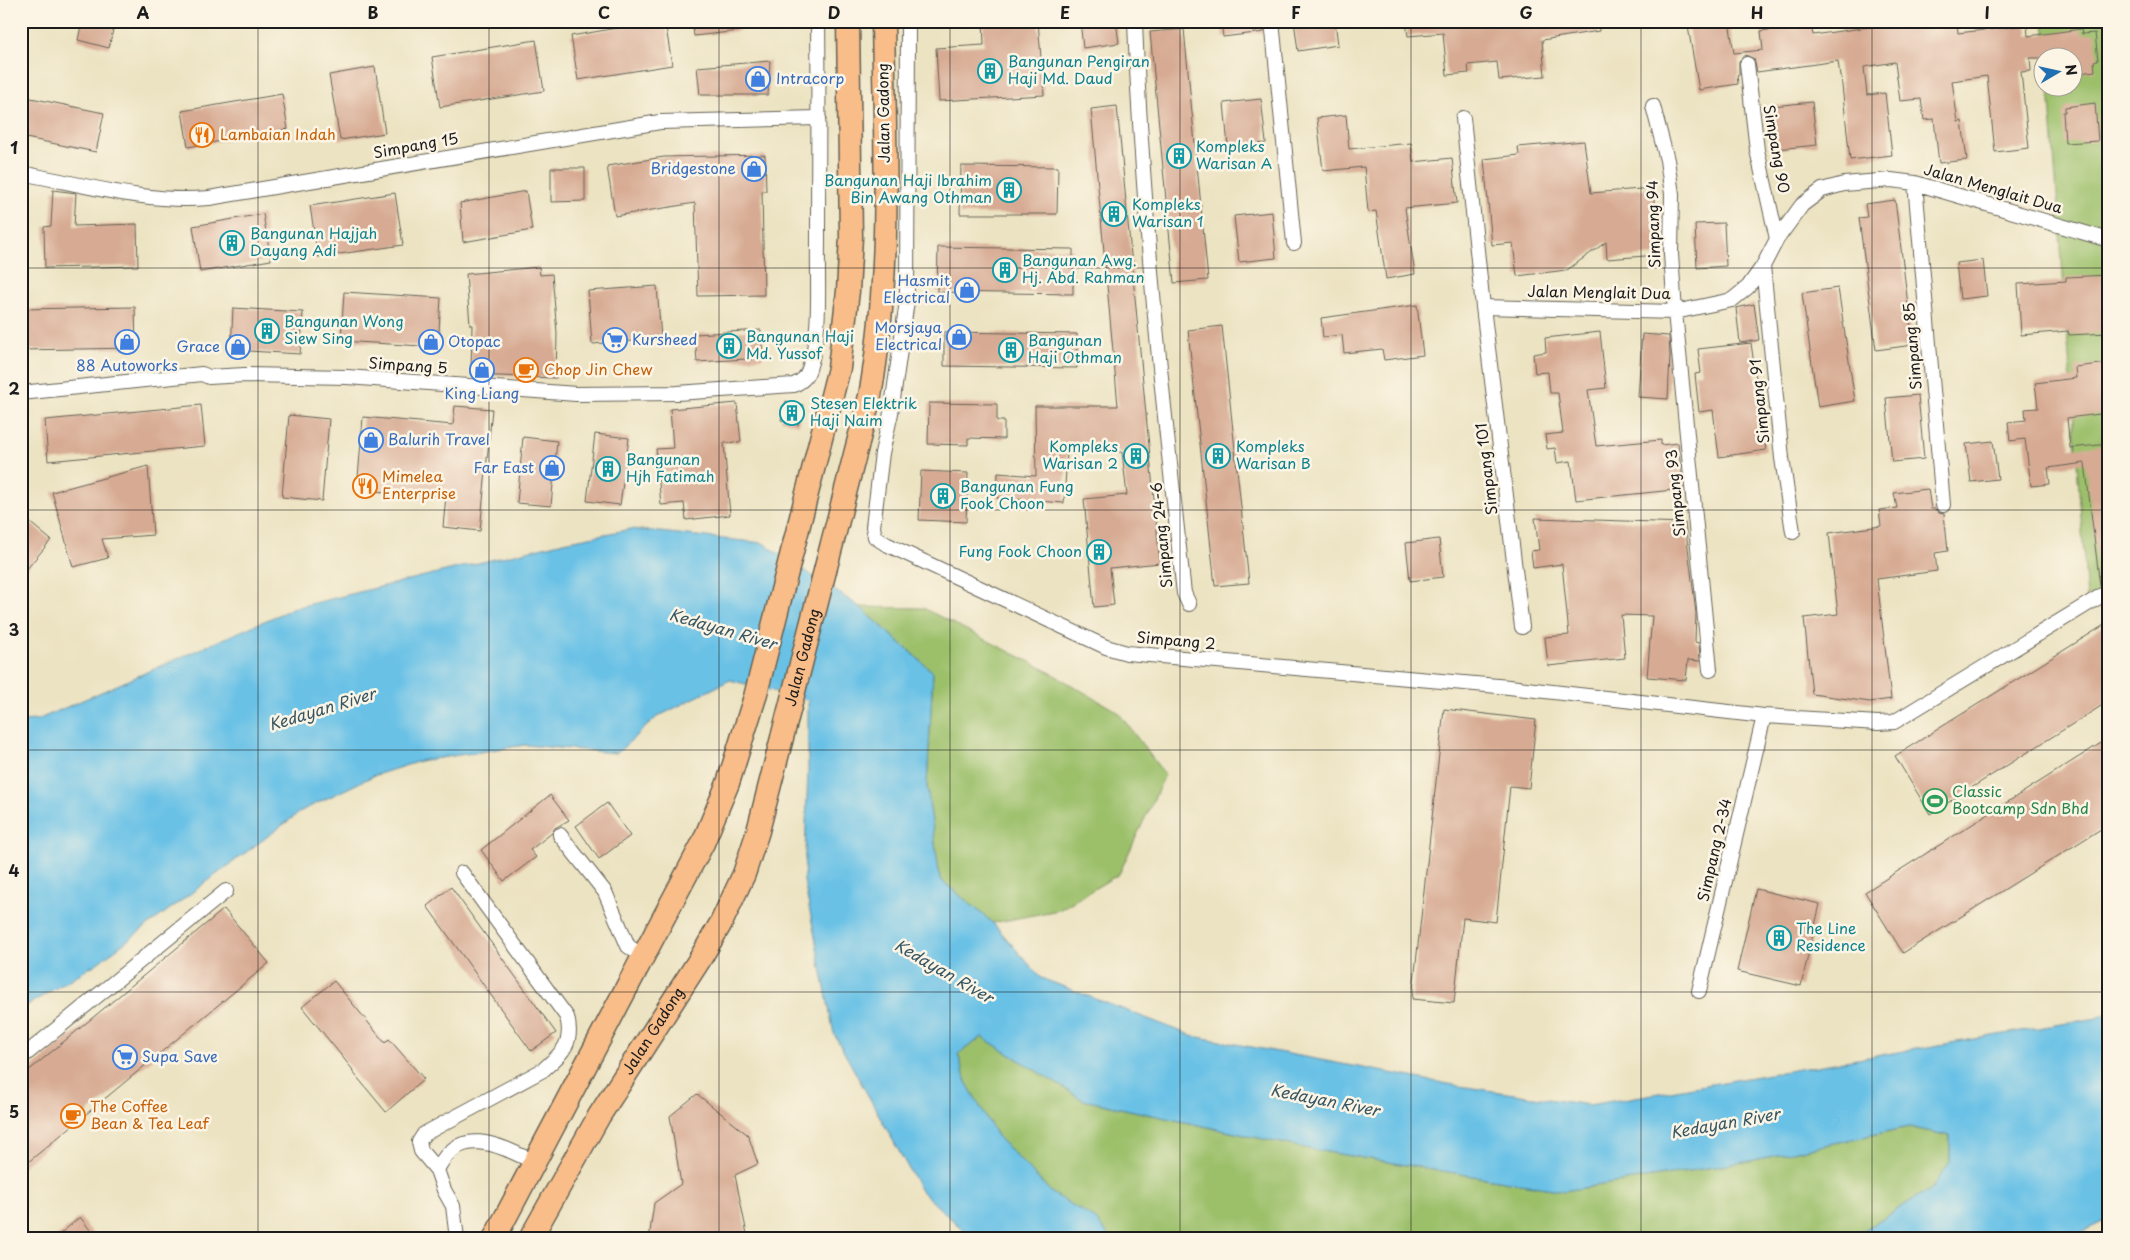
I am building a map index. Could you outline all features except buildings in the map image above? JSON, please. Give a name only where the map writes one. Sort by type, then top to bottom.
[{"type":"main road","points":[[494,1239],[703,843],[728,783],[755,697],[839,368],[848,291],[851,237],[848,21]]},
{"type":"main road","name":"Jalan Gadong","points":[[530,1239],[617,1087],[700,959],[721,923],[744,874],[758,832],[855,456],[874,372],[883,298],[886,235],[883,21]]},
{"type":"main road","points":[[534,1162],[564,1177]]},
{"type":"street","points":[[818,21],[819,118]]},
{"type":"street","name":"Simpang 2","points":[[908,21],[907,301],[891,413],[882,453],[873,527],[875,537],[886,544],[1106,647],[1120,651],[1509,688],[1764,716],[1894,722],[2109,591]]},
{"type":"street","name":"Simpang 24-6","points":[[1135,21],[1138,98],[1153,312],[1184,593],[1189,604]]},
{"type":"street","points":[[1272,21],[1294,243]]},
{"type":"street","name":"Simpang 90","points":[[1747,64],[1757,150],[1777,239]]},
{"type":"street","name":"Simpang 94","points":[[1653,106],[1667,160],[1672,194],[1671,254],[1675,312]]},
{"type":"street","name":"Simpang 15","points":[[21,174],[155,198],[180,200],[218,196],[660,122],[819,118]]},
{"type":"street","name":"Simpang 5","points":[[21,393],[202,374],[209,377],[244,375],[347,377],[576,394],[677,393],[794,385],[804,379],[809,370],[815,341],[819,118]]},
{"type":"street","points":[[1463,118],[1483,307]]},
{"type":"street","name":"Jalan Menglait Dua","points":[[1483,307],[1675,312],[1732,300],[1748,287],[1763,266],[1777,239],[1802,205],[1822,190],[1844,184],[1891,180],[1915,184],[2109,240]]},
{"type":"street","name":"Simpang 85","points":[[1915,184],[1943,505]]},
{"type":"street","name":"Simpang 91","points":[[1763,266],[1782,458],[1793,532]]},
{"type":"street","name":"Simpang 101","points":[[1483,307],[1522,627]]},
{"type":"street","name":"Simpang 93","points":[[1675,312],[1710,670]]},
{"type":"street","name":"Simpang 2-34","points":[[1699,991],[1764,716]]},
{"type":"street","points":[[560,835],[605,892],[628,946],[642,956]]},
{"type":"street","points":[[457,1239],[453,1206],[444,1190],[437,1170],[421,1151],[419,1142],[424,1134],[543,1070],[560,1055],[569,1041],[570,1029],[567,1017],[462,872]]},
{"type":"street","points":[[21,1058],[226,891]]},
{"type":"street","points":[[437,1170],[443,1157],[455,1148],[468,1142],[485,1142],[507,1148],[534,1162]]},
{"type":"green space","points":[[2044,21],[2109,22],[2109,586],[2087,599],[2050,98],[2082,98],[2082,48],[2046,48]]},
{"type":"green space","points":[[860,607],[923,608],[1046,670],[1118,712],[1165,775],[1119,874],[1059,910],[993,923],[940,879],[927,787],[933,672]]},
{"type":"green space","points":[[982,1037],[1083,1100],[1309,1149],[1564,1191],[1745,1162],[1909,1127],[1950,1136],[1950,1162],[1932,1188],[1852,1237],[1112,1239],[1095,1219],[1052,1193],[997,1136],[966,1082],[958,1054]]},
{"type":"water","name":"Kedayan River","points":[[631,529],[763,543],[860,607],[933,672],[927,787],[940,879],[993,923],[1041,978],[1193,1036],[1459,1086],[1589,1105],[2097,1018],[2109,1013],[2109,1219],[2067,1239],[1791,1239],[1796,1236],[1852,1237],[1932,1188],[1950,1162],[1950,1136],[1909,1127],[1745,1162],[1564,1191],[1309,1149],[1083,1100],[982,1037],[958,1054],[966,1082],[997,1136],[1052,1193],[1095,1219],[1112,1239],[973,1239],[921,1191],[834,1034],[804,881],[808,769],[808,700],[730,680],[657,717],[617,753],[525,745],[420,761],[373,776],[303,810],[96,964],[21,1009],[21,721],[37,720],[294,608],[564,542]]},
{"type":"place","name":"Bangunan Pengiran Haji Md. Daud","points":[[990,71]]},
{"type":"place","name":"Intracorp","points":[[758,79]]},
{"type":"place","name":"Lambaian Indah","points":[[202,135]]},
{"type":"place","name":"Kompleks Warisan A","points":[[1179,156]]},
{"type":"place","name":"Bridgestone","points":[[754,169]]},
{"type":"place","name":"Bangunan Haji Ibrahim Bin Awang Othman","points":[[1009,190]]},
{"type":"place","name":"Kompleks Warisan 1","points":[[1114,214]]},
{"type":"place","name":"Bangunan Hajjah Dayang Adi","points":[[232,243]]},
{"type":"place","name":"Bangunan Awg. Hj. Abd. Rahman","points":[[1005,270]]},
{"type":"place","name":"Hasmit Electrical","points":[[967,290]]},
{"type":"place","name":"Bangunan Wong Siew Sing","points":[[267,331]]},
{"type":"place","name":"Morsjaya Electrical","points":[[959,337]]},
{"type":"place","name":"Kursheed","points":[[615,340]]},
{"type":"place","name":"88 Autoworks","points":[[127,342]]},
{"type":"place","name":"Otopac","points":[[431,342]]},
{"type":"place","name":"Bangunan Haji Md. Yussof","points":[[729,346]]},
{"type":"place","name":"Grace","points":[[238,347]]},
{"type":"place","name":"Bangunan Haji Othman","points":[[1011,350]]},
{"type":"place","name":"King Liang","points":[[482,370]]},
{"type":"place","name":"Chop Jin Chew","points":[[526,370]]},
{"type":"place","name":"Stesen Elektrik Haji Naim","points":[[792,413]]},
{"type":"place","name":"Balurih Travel","points":[[371,440]]},
{"type":"place","name":"Kompleks Warisan 2","points":[[1136,456]]},
{"type":"place","name":"Kompleks Warisan B","points":[[1218,456]]},
{"type":"place","name":"Far East","points":[[552,468]]},
{"type":"place","name":"Bangunan Hjh Fatimah","points":[[608,469]]},
{"type":"place","name":"Mimelea Enterprise","points":[[365,486]]},
{"type":"place","name":"Bangunan Fung Fook Choon","points":[[943,496]]},
{"type":"place","name":"Fung Fook Choon","points":[[1099,552]]},
{"type":"place","name":"Classic Bootcamp Sdn Bhd","points":[[1935,801]]},
{"type":"place","name":"The Line Residence","points":[[1779,938]]},
{"type":"place","name":"Supa Save","points":[[125,1057]]},
{"type":"place","name":"The Coffee Bean & Tea Leaf","points":[[73,1116]]}]
